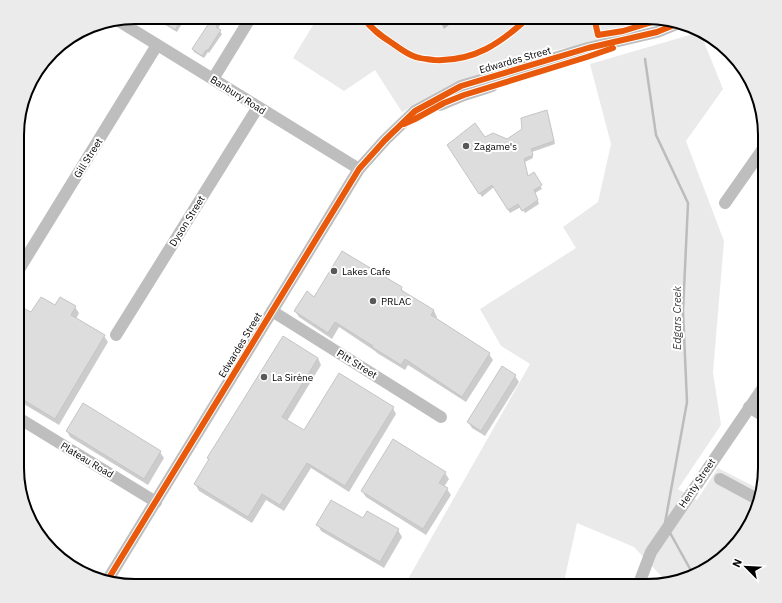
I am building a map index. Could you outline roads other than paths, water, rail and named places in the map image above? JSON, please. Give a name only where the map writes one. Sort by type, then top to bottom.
[{"type":"street","points":[[213,79],[247,24]]},
{"type":"street","name":"Banbury Road","points":[[124,25],[359,169]]},
{"type":"street","name":"Edwardes Street","points":[[110,576],[359,169],[399,126],[444,103],[464,95],[587,57],[670,26]]},
{"type":"street","name":"Gill Street","points":[[24,262],[157,45]]},
{"type":"street","name":"Dyson Street","points":[[116,336],[258,107]]},
{"type":"street","points":[[725,203],[758,156]]},
{"type":"street","name":"Pitt Street","points":[[272,312],[441,417]]},
{"type":"street","name":"Henty Street","points":[[642,579],[651,552],[758,395]]},
{"type":"street","points":[[749,407],[758,413]]},
{"type":"street","name":"Plateau Road","points":[[24,421],[156,502]]},
{"type":"street","points":[[720,479],[754,497]]},
{"type":"waterway","name":"Edgars Creek","points":[[645,59],[656,135],[688,203],[683,311],[687,402],[665,523]]},
{"type":"waterway","name":"Edgars Creek","points":[[669,531],[691,570]]},
{"type":"place","name":"Zagame's","points":[[466,146]]},
{"type":"place","name":"Lakes Cafe","points":[[334,271]]},
{"type":"place","name":"PRLAC","points":[[373,301]]},
{"type":"place","name":"La Sirène","points":[[264,377]]}]
